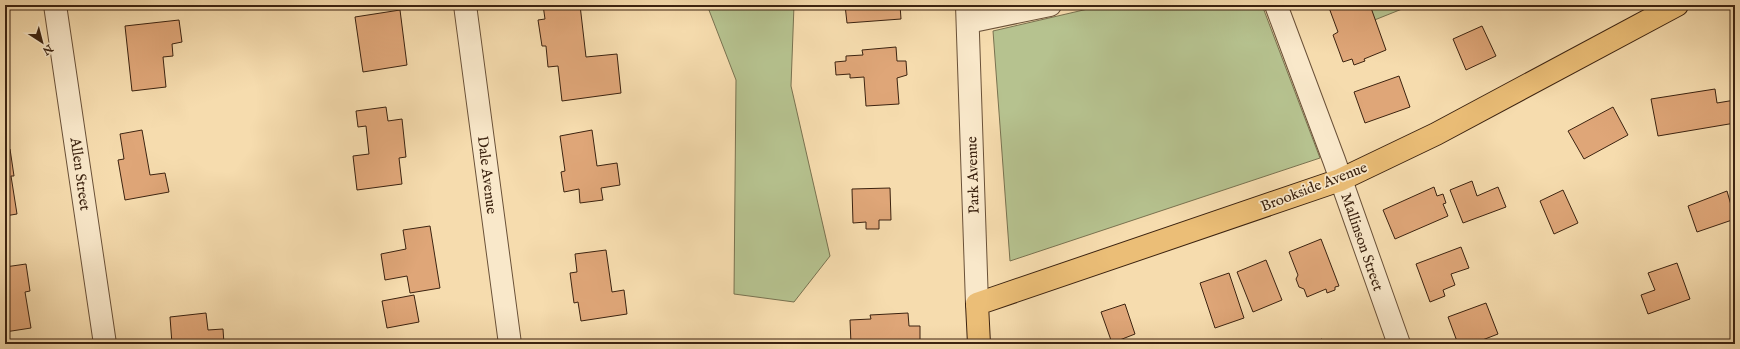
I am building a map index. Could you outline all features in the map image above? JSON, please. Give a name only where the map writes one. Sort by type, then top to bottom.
[{"type":"main road","name":"Brookside Avenue","points":[[976,304],[1340,180],[1436,134],[1677,5]]},
{"type":"main road","name":"Park Avenue","points":[[976,304],[979,344]]},
{"type":"street","name":"Allen Street","points":[[55,5],[105,344]]},
{"type":"street","name":"Dale Avenue","points":[[465,5],[510,344]]},
{"type":"street","points":[[968,14],[1050,5]]},
{"type":"street","name":"Mallinson Street","points":[[1276,5],[1399,344]]},
{"type":"street","name":"Park Avenue","points":[[968,14],[976,304]]},
{"type":"green space","points":[[707,5],[794,5],[791,86],[830,256],[794,302],[734,294],[736,80]]},
{"type":"green space","points":[[1105,5],[1262,5],[1320,158],[1010,261],[993,31]]},
{"type":"green space","points":[[1351,5],[1412,5],[1367,23]]},
{"type":"building","points":[[543,5],[580,5],[586,57],[617,54],[621,93],[562,101],[558,66],[548,67],[546,46],[542,46],[538,20],[545,19]]},
{"type":"building","points":[[845,5],[900,5],[901,19],[847,23]]},
{"type":"building","points":[[1328,5],[1370,5],[1386,50],[1354,65],[1352,59],[1343,62],[1333,35],[1338,32]]},
{"type":"building","points":[[400,10],[407,65],[363,72],[355,17]]},
{"type":"building","points":[[179,20],[182,42],[172,44],[173,56],[163,57],[166,87],[132,91],[125,26]]},
{"type":"building","points":[[1482,26],[1496,56],[1466,70],[1453,39]]},
{"type":"building","points":[[896,47],[897,61],[906,61],[907,75],[897,78],[899,104],[866,106],[864,77],[850,78],[850,74],[836,75],[835,62],[846,61],[846,56],[863,55],[862,50]]},
{"type":"building","points":[[1399,76],[1410,107],[1365,123],[1354,92]]},
{"type":"building","points":[[1715,89],[1717,103],[1735,100],[1735,123],[1658,136],[1651,99]]},
{"type":"building","points":[[386,107],[388,121],[402,119],[406,157],[399,158],[402,184],[357,190],[353,156],[369,154],[366,126],[358,127],[356,111]]},
{"type":"building","points":[[1613,107],[1628,135],[1584,159],[1568,131]]},
{"type":"building","points":[[142,130],[150,175],[165,173],[169,192],[125,200],[118,160],[124,159],[120,134]]},
{"type":"building","points":[[592,130],[597,166],[617,163],[620,185],[601,188],[603,200],[580,203],[579,189],[564,192],[561,172],[565,171],[560,136]]},
{"type":"building","points":[[10,149],[14,176],[11,176],[17,214],[5,216],[5,150]]},
{"type":"building","points":[[1472,181],[1477,196],[1498,187],[1506,207],[1463,223],[1450,190]]},
{"type":"building","points":[[1434,187],[1437,196],[1443,194],[1446,203],[1443,204],[1448,216],[1395,239],[1383,210]]},
{"type":"building","points":[[890,188],[891,220],[879,220],[879,229],[866,229],[866,222],[853,223],[852,189]]},
{"type":"building","points":[[1563,190],[1578,223],[1554,234],[1540,201]]},
{"type":"building","points":[[1727,191],[1735,219],[1697,232],[1688,206]]},
{"type":"building","points":[[430,226],[440,288],[410,293],[407,276],[385,280],[381,254],[406,249],[403,230]]},
{"type":"building","points":[[1321,239],[1339,286],[1335,287],[1335,290],[1327,293],[1326,289],[1307,297],[1304,289],[1299,287],[1296,279],[1298,275],[1289,252]]},
{"type":"building","points":[[1461,247],[1469,268],[1451,274],[1455,285],[1443,290],[1445,296],[1430,302],[1416,264]]},
{"type":"building","points":[[606,250],[612,292],[624,290],[627,314],[581,321],[578,302],[574,303],[570,273],[577,272],[575,254]]},
{"type":"building","points":[[1266,260],[1282,300],[1253,312],[1237,272]]},
{"type":"building","points":[[1677,263],[1690,299],[1648,314],[1641,295],[1655,290],[1648,273]]},
{"type":"building","points":[[26,264],[30,291],[25,292],[31,328],[5,332],[5,267]]},
{"type":"building","points":[[1229,273],[1244,318],[1215,328],[1200,283]]},
{"type":"building","points":[[414,295],[419,322],[387,328],[382,301]]},
{"type":"building","points":[[1486,303],[1498,334],[1472,344],[1458,344],[1448,317]]},
{"type":"building","points":[[1125,304],[1135,334],[1112,343],[1101,312]]},
{"type":"building","points":[[206,313],[208,330],[223,329],[224,344],[172,344],[170,317]]},
{"type":"building","points":[[908,313],[909,326],[920,326],[920,344],[851,344],[850,320],[871,319],[870,315]]},
{"type":"building","points":[[1322,339],[1323,344],[1309,344]]}]
